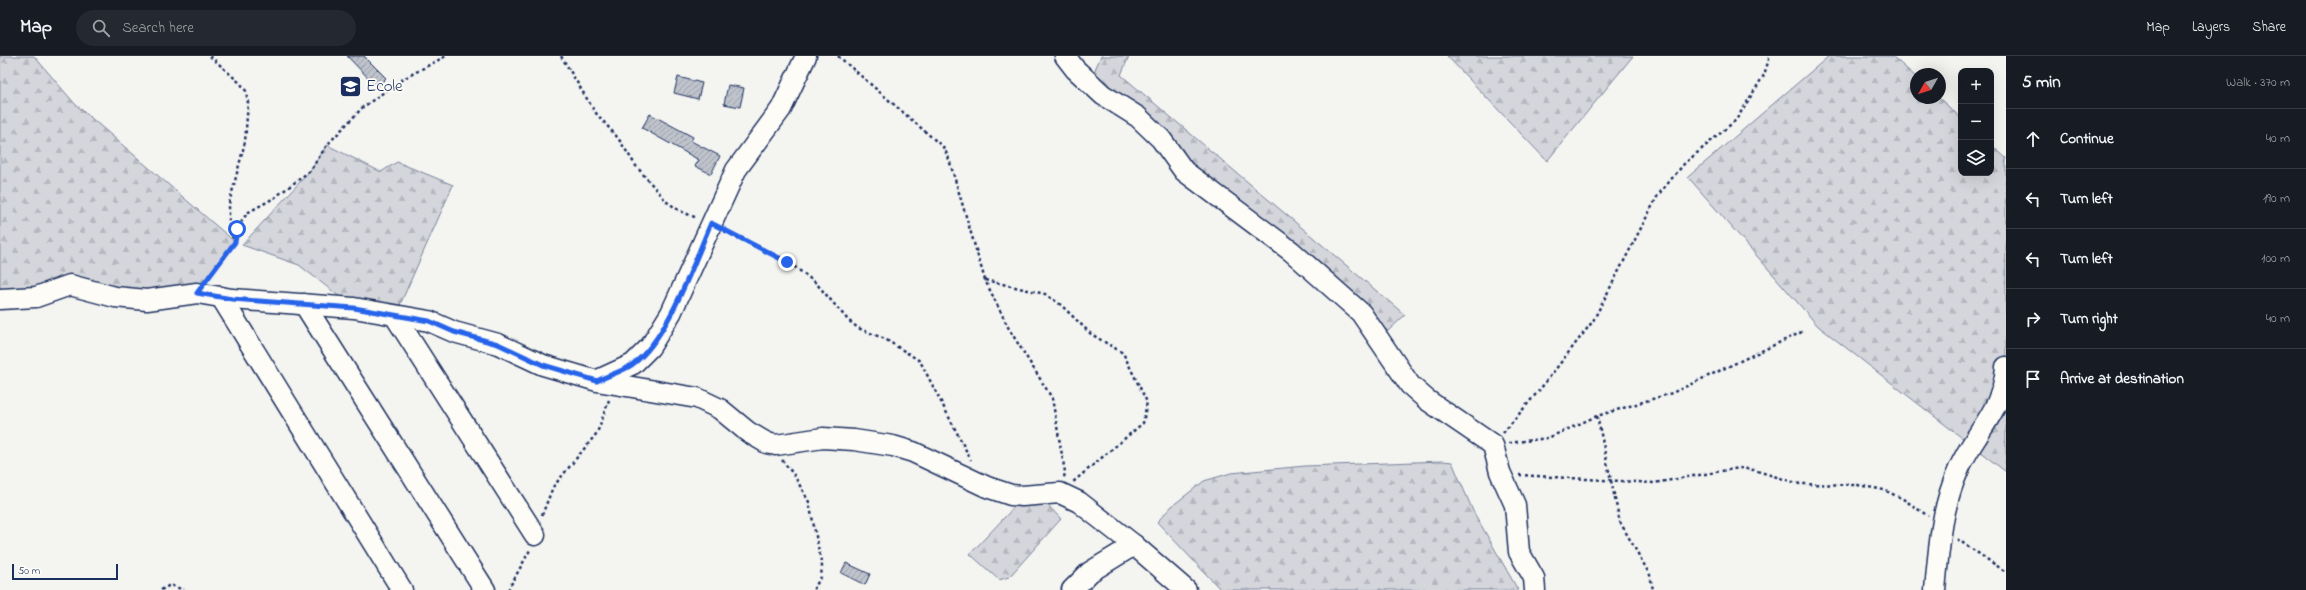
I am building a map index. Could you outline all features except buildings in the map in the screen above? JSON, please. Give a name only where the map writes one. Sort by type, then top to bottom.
[{"type":"street","points":[[606,382],[633,364],[650,347],[671,313],[736,170],[781,109],[806,56]]},
{"type":"street","points":[[1065,56],[1075,69],[1103,95],[1138,117],[1161,140],[1184,171],[1291,251],[1361,313],[1410,385],[1427,400],[1492,445],[1500,472],[1515,505],[1519,552],[1534,578],[1535,590]]},
{"type":"street","points":[[0,299],[36,297],[70,285],[115,297],[147,300],[197,293],[221,297],[354,308],[429,321],[454,332],[498,344],[543,365],[606,382],[697,398],[720,409],[748,432],[767,443],[776,445],[823,438],[854,440],[893,446],[919,455],[987,488],[1011,495],[1022,496],[1060,493],[1079,502],[1134,545],[1186,590]]},
{"type":"street","points":[[221,297],[402,590]]},
{"type":"street","points":[[304,304],[485,590]]},
{"type":"street","points":[[395,316],[535,535]]},
{"type":"street","points":[[1935,590],[1943,511],[1958,470],[1974,441],[1991,417],[2004,386],[2006,367]]},
{"type":"street","points":[[1072,590],[1090,572],[1134,545]]},
{"type":"path","points":[[210,56],[246,91],[248,103],[244,142],[229,204],[229,226],[235,242]]},
{"type":"path","points":[[197,293],[235,242],[237,229],[247,213],[274,198],[310,171],[327,145],[363,107],[403,79],[446,56]]},
{"type":"path","points":[[561,56],[595,112],[618,138],[636,166],[668,202],[680,211],[711,223],[787,262],[816,283],[848,320],[858,328],[885,339],[920,361],[973,464]]},
{"type":"path","points":[[838,56],[943,147],[948,156],[985,280],[1009,329],[1052,398],[1065,472],[1060,493]]},
{"type":"path","points":[[1492,445],[1541,388],[1593,321],[1658,195],[1684,164],[1736,120],[1764,75],[1770,56]]},
{"type":"path","points":[[985,280],[1045,294],[1061,305],[1090,334],[1123,353],[1147,402],[1142,423],[1060,493]]},
{"type":"path","points":[[1492,445],[1548,438],[1597,416],[1672,393],[1804,331]]},
{"type":"path","points":[[508,590],[530,550],[553,487],[597,433],[606,382]]},
{"type":"path","points":[[1597,416],[1620,522],[1650,575],[1653,590]]},
{"type":"path","points":[[767,443],[794,475],[809,502],[822,566],[821,577],[813,590]]},
{"type":"path","points":[[1500,472],[1654,483],[1739,468],[1754,470],[1800,484],[1858,485],[1884,490],[1903,499],[1942,525],[1958,540],[2006,572]]},
{"type":"path","points":[[161,590],[170,585],[184,590]]},
{"type":"green space","points":[[0,56],[34,56],[75,104],[235,242],[197,293],[147,300],[70,285],[0,299]]},
{"type":"green space","points":[[1101,56],[1129,56],[1121,75],[1405,315],[1388,331],[1361,313],[1089,83]]},
{"type":"green space","points":[[1447,56],[1633,56],[1547,161]]},
{"type":"green space","points":[[1829,56],[1892,56],[1910,72],[1910,104],[1946,104],[1958,115],[1958,176],[1994,176],[1994,148],[2006,158],[2006,472],[1818,326],[1688,177]]},
{"type":"green space","points":[[327,145],[381,172],[397,162],[453,185],[395,316],[354,308],[299,265],[242,245],[310,171]]},
{"type":"green space","points":[[1443,461],[1452,462],[1473,511],[1518,590],[1221,590],[1157,522],[1172,506],[1204,481],[1231,473],[1305,466]]},
{"type":"green space","points":[[1020,501],[1044,501],[1061,519],[1009,577],[999,580],[970,554]]},
{"type":"place","name":"Ecole","points":[[351,86]]},
{"type":"route","points":[[237,229],[235,242],[197,293],[232,299],[354,308],[391,316],[429,321],[454,332],[498,344],[543,365],[597,381],[633,364],[650,347],[671,313],[711,223],[787,262]]}]
